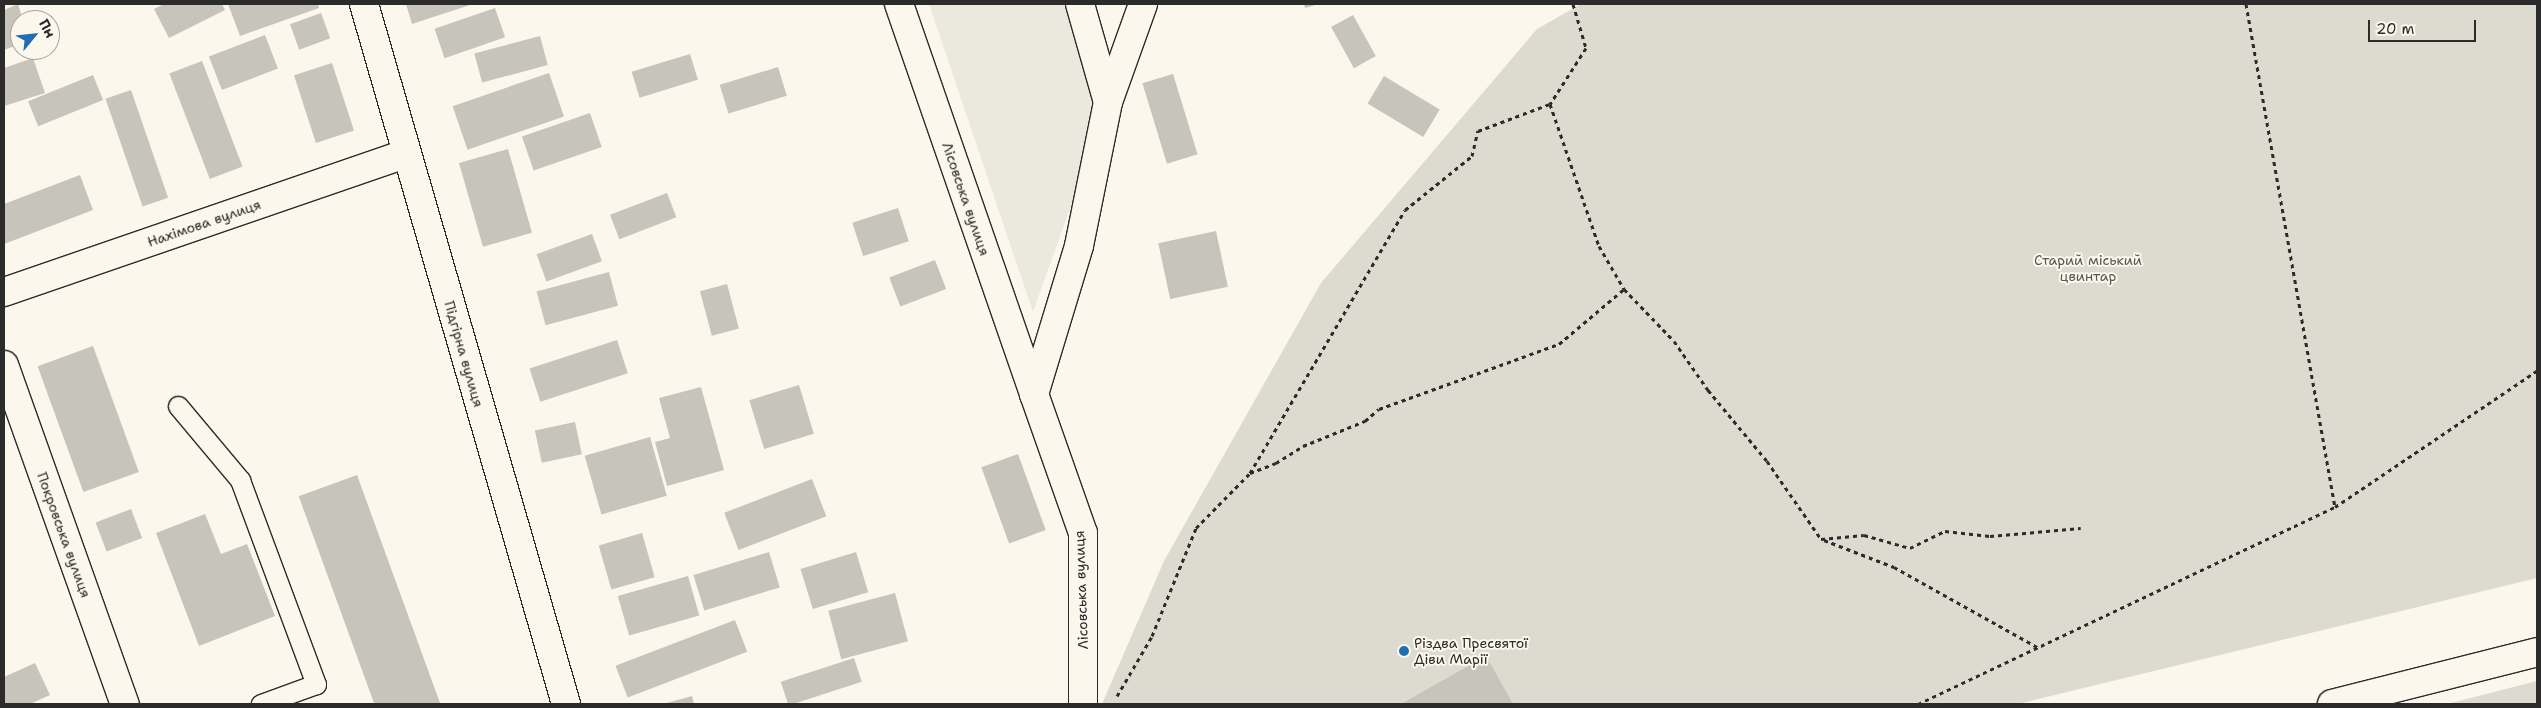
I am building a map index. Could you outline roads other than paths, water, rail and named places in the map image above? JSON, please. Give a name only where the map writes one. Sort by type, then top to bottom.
[{"type":"street","name":"Підгірна вулиця","points":[[364,4],[405,154],[566,704]]},
{"type":"street","name":"Лісовська вулиця","points":[[899,4],[1082,533],[1083,704]]},
{"type":"street","points":[[1080,4],[1108,102]]},
{"type":"street","points":[[1034,394],[1079,246],[1108,102],[1143,4]]},
{"type":"street","name":"Нахімова вулиця","points":[[4,292],[405,154]]},
{"type":"street","name":"Покровська вулиця","points":[[4,366],[124,704]]},
{"type":"street","points":[[2332,704],[2537,652]]},
{"type":"lane","points":[[178,406],[240,480],[316,684],[261,704]]},
{"type":"place","name":"Різдва Пресвятої Діви Марії","points":[[1404,651]]},
{"type":"park label","name":"Старий міський цвинтар","points":[[2088,268]]}]
